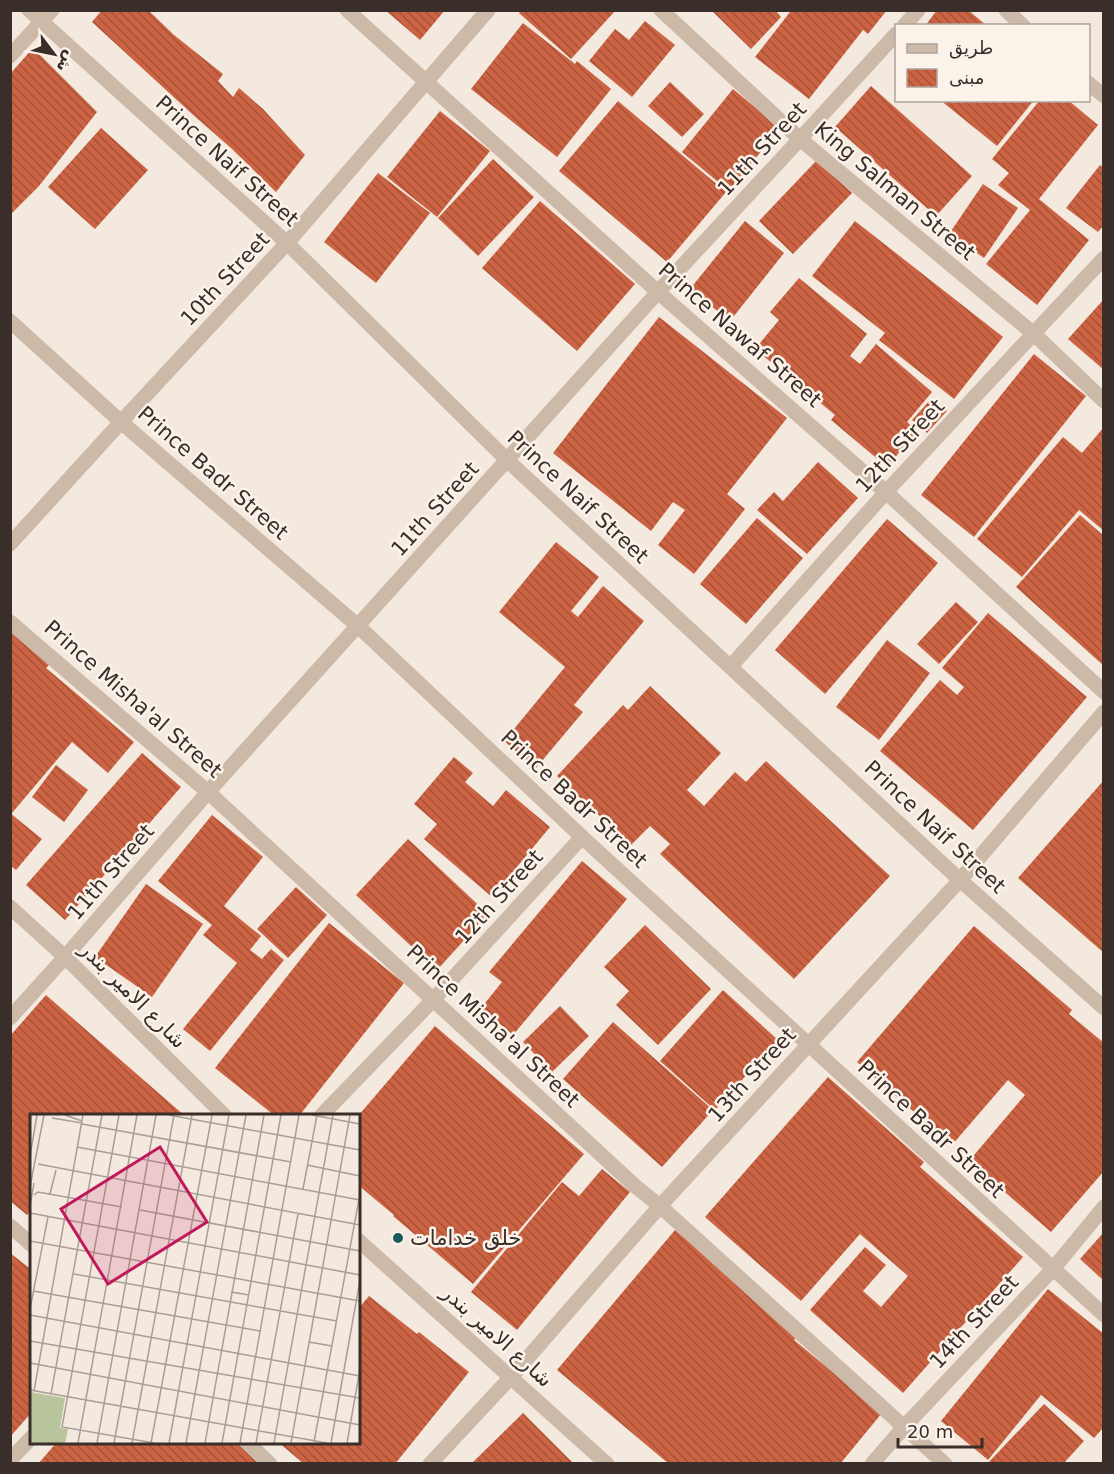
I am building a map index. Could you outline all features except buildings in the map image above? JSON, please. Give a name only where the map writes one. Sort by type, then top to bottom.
[{"type":"street","name":"Prince Naif Street","points":[[29,10],[47,16],[287,243],[507,460],[960,880],[1104,1008]]},
{"type":"street","name":"Prince Nawaf Street","points":[[347,10],[658,292],[886,492],[1104,692]]},
{"type":"street","name":"10th Street","points":[[10,544],[287,243],[488,10]]},
{"type":"street","name":"King Salman Street","points":[[662,10],[800,139],[1034,334],[1104,401]]},
{"type":"street","points":[[906,24],[918,10]]},
{"type":"street","points":[[1006,10],[1021,24]]},
{"type":"street","points":[[10,56],[47,16]]},
{"type":"street","name":"11th Street","points":[[10,1018],[208,792],[658,292],[895,36]]},
{"type":"street","points":[[1090,84],[1104,96]]},
{"type":"street","name":"12th Street","points":[[730,666],[886,492],[1104,258]]},
{"type":"street","name":"Prince Badr Street","points":[[10,321],[121,422],[358,626],[582,837],[1104,1315]]},
{"type":"street","name":"Prince Misha'al Street","points":[[10,622],[208,792],[635,1186],[660,1206],[945,1464]]},
{"type":"street","name":"13th Street","points":[[430,1464],[511,1377],[660,1206],[960,880],[1104,712]]},
{"type":"street","name":"12th Street","points":[[323,1114],[433,1000],[582,837]]},
{"type":"street","name":"شارع الامير بندر","points":[[10,907],[65,957],[223,1114]]},
{"type":"street","name":"14th Street","points":[[872,1464],[1053,1269],[1104,1207]]},
{"type":"street","points":[[10,1226],[30,1243]]},
{"type":"street","name":"شارع الامير بندر","points":[[360,1242],[607,1464]]},
{"type":"street","points":[[10,1460],[30,1439]]},
{"type":"street","points":[[248,1444],[270,1464]]},
{"type":"place","name":"خلق خدامات","points":[[398,1238]]}]
